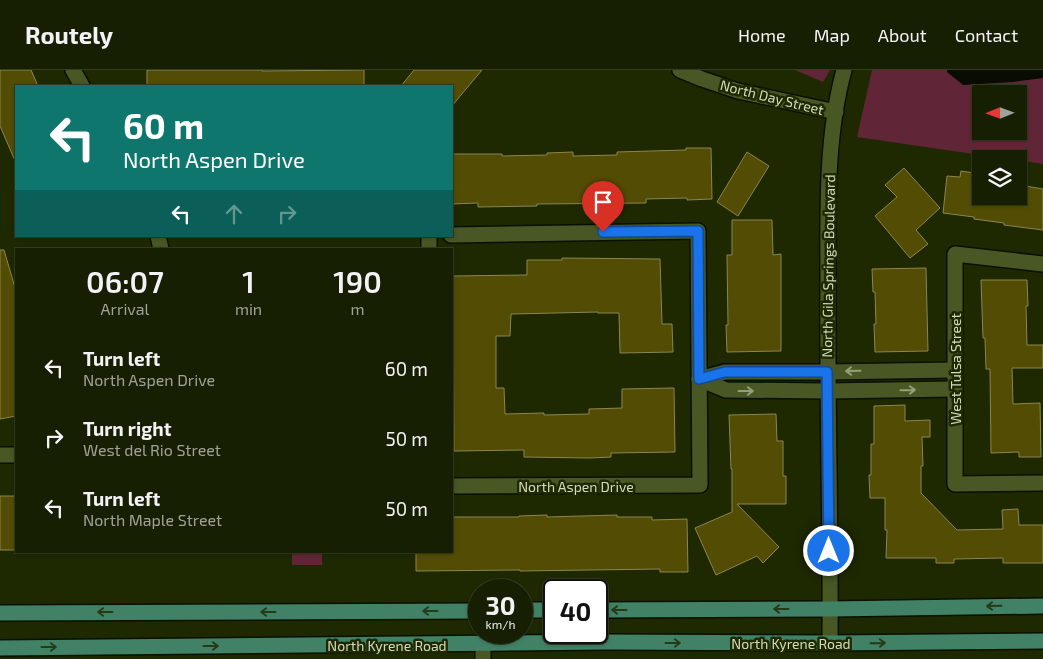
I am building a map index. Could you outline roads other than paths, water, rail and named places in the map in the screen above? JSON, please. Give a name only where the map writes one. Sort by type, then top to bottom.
[{"type":"main road","points":[[608,610],[1043,606]]},
{"type":"main road","points":[[0,613],[468,610]]},
{"type":"main road","name":"North Kyrene Road","points":[[0,648],[483,652],[607,642],[830,643],[1043,641]]},
{"type":"street","points":[[73,70],[81,85]]},
{"type":"street","name":"North Day Street","points":[[680,70],[738,91],[836,112]]},
{"type":"street","name":"North Gila Springs Boulevard","points":[[830,643],[827,391],[828,191],[832,142],[844,70]]},
{"type":"street","points":[[453,234],[698,231],[699,379]]},
{"type":"street","name":"West Tulsa Street","points":[[1043,264],[955,254],[954,370],[955,484],[1043,483]]},
{"type":"street","points":[[699,379],[725,372],[954,370]]},
{"type":"street","points":[[699,379],[726,390],[954,389]]},
{"type":"street","name":"North Aspen Drive","points":[[453,486],[700,485],[699,379]]},
{"type":"street","points":[[0,455],[15,455]]}]
